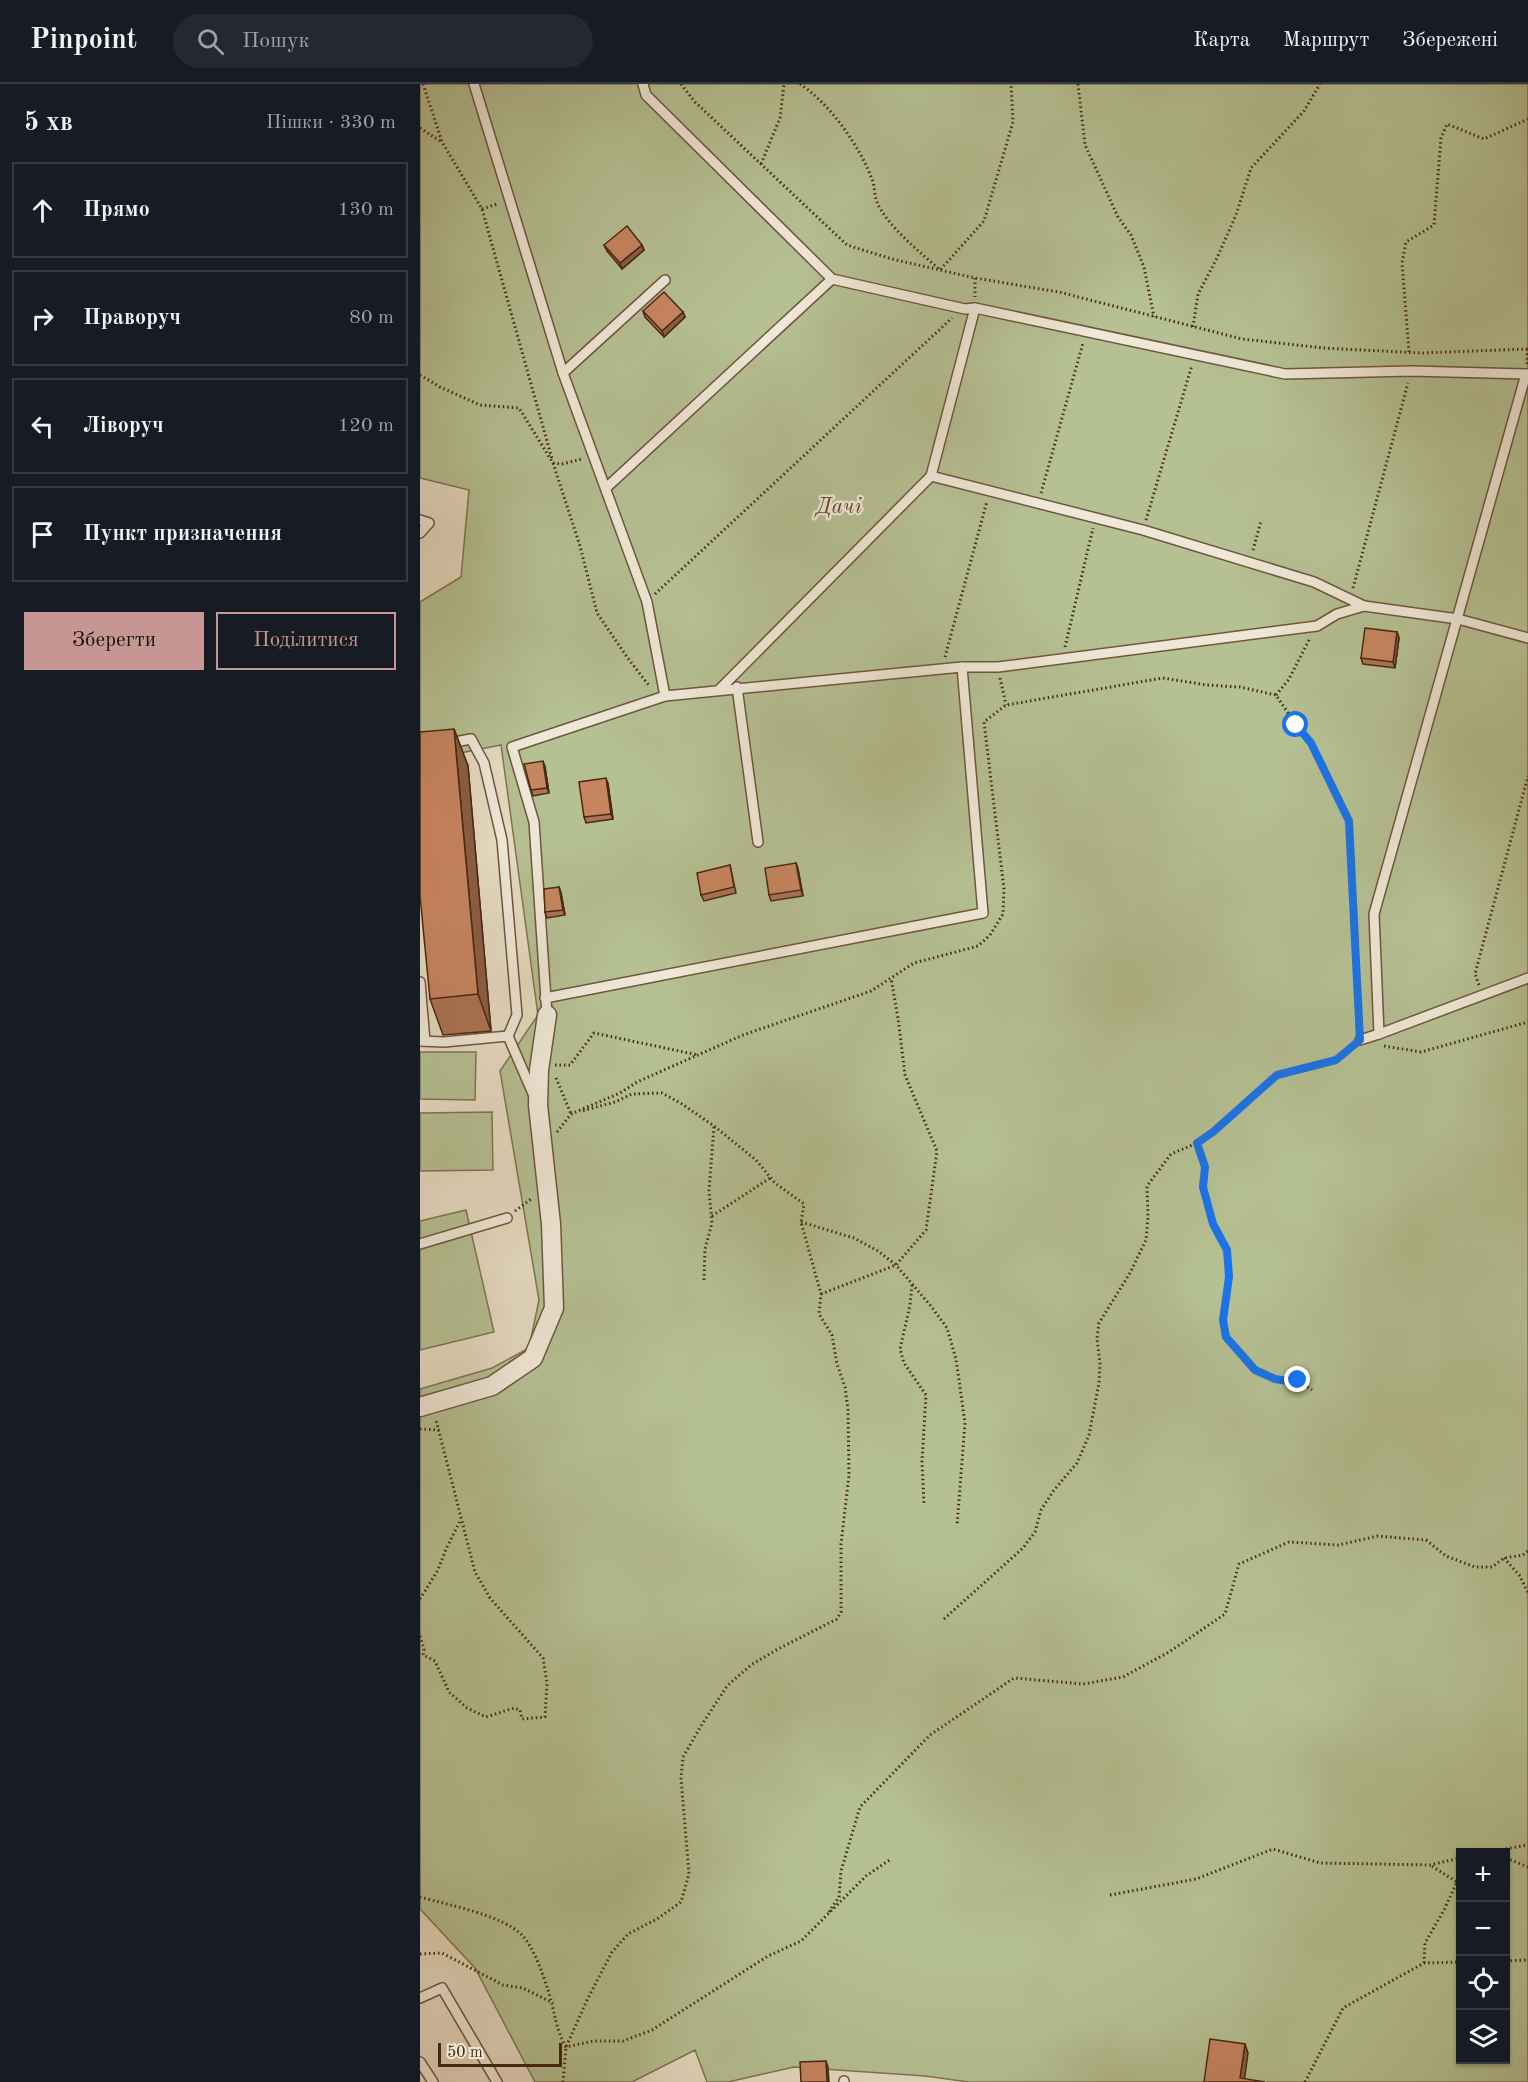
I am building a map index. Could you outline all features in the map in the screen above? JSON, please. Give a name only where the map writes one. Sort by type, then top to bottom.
[{"type":"street","points":[[426,1406],[492,1386],[533,1358],[554,1308],[551,1224],[538,1105],[539,1070],[546,1006]]},
{"type":"lane","points":[[474,84],[563,373],[646,602],[665,696]]},
{"type":"lane","points":[[643,84],[646,95],[832,279],[1285,374],[1411,371],[1527,374],[1374,914],[1379,1034]]},
{"type":"lane","points":[[606,488],[832,279]]},
{"type":"lane","points":[[563,373],[665,280]]},
{"type":"lane","points":[[720,689],[931,476],[970,308]]},
{"type":"lane","points":[[931,476],[1143,530],[1314,582],[1364,606],[1458,619],[1528,638]]},
{"type":"lane","points":[[420,520],[429,523],[420,533]]},
{"type":"lane","points":[[962,667],[983,913],[546,1006],[534,822],[512,747],[665,696],[737,687],[962,667],[998,667],[1317,626],[1337,614],[1364,606]]},
{"type":"lane","points":[[737,687],[758,842]]},
{"type":"lane","points":[[441,745],[471,739],[484,763],[502,840],[517,1015],[508,1036],[538,1105]]},
{"type":"lane","points":[[1360,1040],[1528,978]]},
{"type":"lane","points":[[420,982],[423,1041],[444,1042],[508,1036]]},
{"type":"lane","points":[[420,1244],[507,1218]]},
{"type":"lane","points":[[420,1998],[442,1988],[497,2082]]},
{"type":"lane","points":[[420,2062],[432,2082]]},
{"type":"path","points":[[423,84],[442,142],[482,209],[580,546],[597,613],[653,691],[665,696]]},
{"type":"path","points":[[681,84],[695,102],[847,245],[892,259],[975,278],[1059,292],[1242,339],[1323,348],[1409,352],[1528,349]]},
{"type":"path","points":[[761,164],[780,118],[784,84]]},
{"type":"path","points":[[800,84],[815,94],[837,118],[873,180],[877,202],[898,232],[939,270]]},
{"type":"path","points":[[939,270],[984,221],[1012,123],[1011,84]]},
{"type":"path","points":[[1078,84],[1085,145],[1118,217],[1131,235],[1144,267],[1154,317]]},
{"type":"path","points":[[1193,327],[1198,294],[1236,215],[1251,168],[1304,111],[1320,84]]},
{"type":"path","points":[[1409,352],[1402,263],[1406,242],[1434,225],[1441,138],[1447,124],[1484,139],[1528,120]]},
{"type":"path","points":[[420,128],[442,142]]},
{"type":"path","points":[[482,209],[510,201]]},
{"type":"path","points":[[646,602],[945,323],[970,308],[975,278]]},
{"type":"path","points":[[1038,503],[1086,331]]},
{"type":"path","points":[[1143,530],[1195,355]]},
{"type":"path","points":[[1350,598],[1411,371]]},
{"type":"path","points":[[420,375],[480,405],[519,408],[554,463]]},
{"type":"path","points":[[554,463],[562,464],[592,455]]},
{"type":"path","points":[[941,669],[990,491]]},
{"type":"path","points":[[1062,658],[1095,518]]},
{"type":"path","points":[[1249,563],[1261,521]]},
{"type":"path","points":[[1276,695],[1289,679],[1317,626]]},
{"type":"path","points":[[998,667],[1006,705]]},
{"type":"path","points":[[543,1149],[571,1114],[620,1093],[637,1082],[743,1035],[871,991],[914,963],[978,946],[990,935],[1003,914],[1004,889],[984,722],[1006,705],[1163,678],[1206,685],[1240,687],[1276,695],[1311,743],[1349,821],[1360,1040]]},
{"type":"path","points":[[1482,995],[1475,974],[1528,776]]},
{"type":"path","points":[[821,1294],[896,1265],[926,1230],[937,1151],[905,1075],[891,978]]},
{"type":"path","points":[[1360,1040],[1421,1052],[1528,1022]]},
{"type":"path","points":[[571,1114],[551,1065],[570,1065],[594,1033],[700,1055]]},
{"type":"path","points":[[944,1619],[1023,1548],[1035,1532],[1041,1510],[1054,1490],[1077,1463],[1089,1434],[1100,1383],[1096,1338],[1099,1323],[1130,1273],[1146,1240],[1147,1186],[1171,1154],[1197,1143],[1213,1132],[1277,1075],[1336,1060],[1360,1040]]},
{"type":"path","points":[[563,2082],[566,2047],[612,1952],[628,1934],[657,1919],[681,1902],[689,1874],[681,1778],[683,1757],[701,1726],[727,1686],[751,1665],[837,1619],[841,1612],[842,1544],[849,1474],[849,1432],[845,1387],[837,1364],[832,1335],[819,1314],[821,1294],[801,1222],[804,1204],[786,1193],[756,1160],[714,1126],[662,1093],[632,1094],[615,1102],[571,1114]]},
{"type":"path","points":[[704,1280],[705,1249],[712,1223],[709,1191],[714,1126]]},
{"type":"path","points":[[1197,1143],[1205,1167],[1203,1187],[1213,1224],[1227,1250],[1229,1277],[1223,1320],[1226,1337],[1255,1370],[1275,1379],[1298,1380],[1312,1390]]},
{"type":"path","points":[[712,1216],[770,1178]]},
{"type":"path","points":[[507,1218],[547,1186]]},
{"type":"path","points":[[801,1222],[854,1238],[878,1251],[896,1265],[947,1328],[956,1359],[965,1423],[957,1526]]},
{"type":"path","points":[[912,1285],[900,1349],[904,1363],[926,1395],[922,1461],[924,1505]]},
{"type":"path","points":[[420,1636],[424,1649],[423,1654],[435,1661],[449,1692],[467,1708],[486,1717],[514,1708],[520,1710],[522,1719],[545,1717],[547,1683],[543,1658],[490,1598],[475,1572],[439,1430],[426,1406]]},
{"type":"path","points":[[420,1429],[439,1430]]},
{"type":"path","points":[[420,1599],[438,1570],[462,1518]]},
{"type":"path","points":[[829,1912],[838,1897],[841,1871],[860,1807],[930,1735],[1014,1678],[1083,1684],[1123,1677],[1169,1652],[1224,1614],[1239,1564],[1289,1542],[1338,1545],[1378,1536],[1426,1540],[1446,1556],[1475,1567],[1492,1568],[1504,1558],[1523,1555],[1528,1551]]},
{"type":"path","points":[[1504,1558],[1520,1576],[1528,1593]]},
{"type":"path","points":[[1510,1848],[1528,1845]]},
{"type":"path","points":[[1110,1895],[1196,1879],[1272,1849],[1320,1863],[1430,1865],[1456,1859]]},
{"type":"path","points":[[566,2047],[594,2041],[623,2041],[652,2030],[768,1956],[801,1941],[866,1876],[891,1859]]},
{"type":"path","points":[[1510,1860],[1528,1867]]},
{"type":"path","points":[[1424,1964],[1425,1943],[1457,1882],[1430,1865]]},
{"type":"path","points":[[420,1897],[505,1922],[523,1937],[543,1973],[553,2003],[558,2032],[566,2047]]},
{"type":"path","points":[[420,1954],[442,1953],[503,1985],[524,1988],[553,2003]]},
{"type":"path","points":[[1510,1961],[1528,1960]]},
{"type":"path","points":[[1305,2082],[1343,2007],[1424,1964],[1456,1962]]},
{"type":"green space","name":"Дачі","points":[[420,84],[1528,84],[1528,2082],[969,2082],[925,2076],[794,2067],[728,2082],[707,2082],[695,2050],[632,2082],[535,2082],[475,1968],[420,1909],[420,1389],[492,1368],[529,1348],[539,1300],[500,1071],[538,1015],[501,745],[420,761],[420,602],[461,577],[469,490],[420,478]]},
{"type":"green space","points":[[420,1052],[476,1052],[475,1100],[420,1099]]},
{"type":"green space","points":[[492,1112],[493,1170],[420,1171],[420,1113]]},
{"type":"green space","points":[[466,1210],[494,1332],[420,1350],[420,1221]]},
{"type":"building","points":[[627,226],[642,245],[620,263],[604,245]]},
{"type":"building","points":[[664,292],[683,312],[662,331],[643,311]]},
{"type":"building","points":[[1365,628],[1397,632],[1393,662],[1361,658]]},
{"type":"building","points":[[454,729],[478,994],[430,999],[420,896],[420,732]]},
{"type":"building","points":[[543,761],[547,788],[531,790],[524,764]]},
{"type":"building","points":[[606,778],[611,814],[584,817],[579,782]]},
{"type":"building","points":[[796,863],[801,890],[769,895],[765,868]]},
{"type":"building","points":[[730,865],[734,887],[701,895],[697,873]]},
{"type":"building","points":[[559,887],[563,910],[545,912],[544,889]]},
{"type":"building","points":[[1210,2039],[1245,2044],[1240,2078],[1265,2082],[1204,2082]]},
{"type":"building","points":[[826,2061],[827,2082],[801,2082],[800,2062]]},
{"type":"route","points":[[1296,725],[1311,743],[1349,821],[1360,1040],[1336,1060],[1277,1075],[1213,1132],[1197,1143],[1205,1167],[1203,1187],[1213,1224],[1227,1250],[1229,1277],[1223,1320],[1226,1337],[1255,1370],[1275,1379],[1298,1380]]}]
